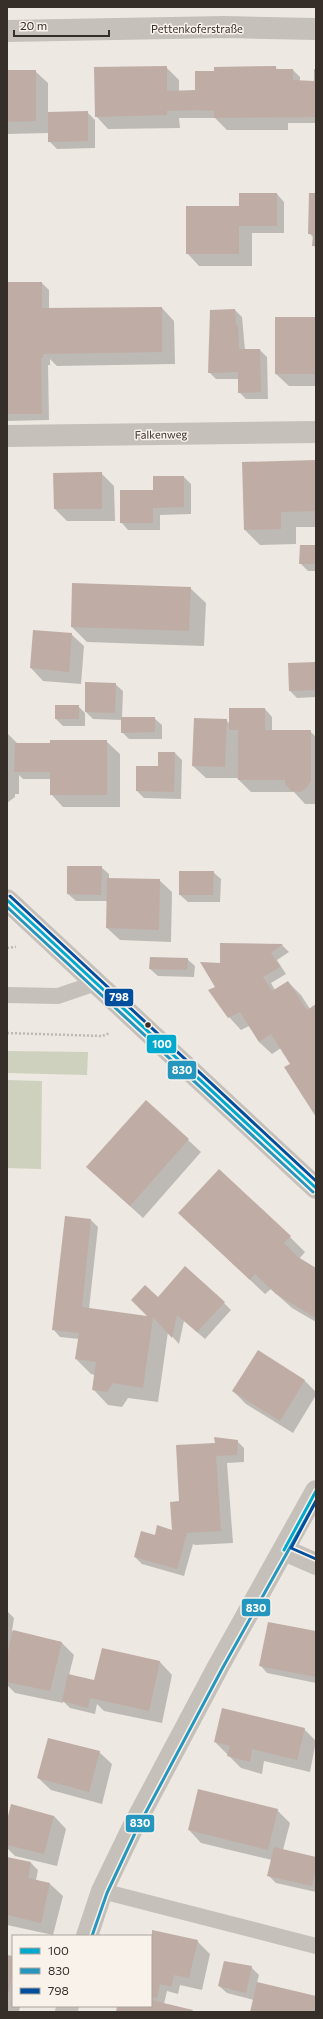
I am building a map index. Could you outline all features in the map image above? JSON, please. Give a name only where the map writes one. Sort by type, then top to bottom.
[{"type":"street","name":"Pettenkoferstraße","points":[[7,31],[218,27],[316,29]]},
{"type":"street","name":"Falkenweg","points":[[7,436],[316,432]]},
{"type":"street","points":[[7,900],[316,1188]]},
{"type":"street","points":[[87,1935],[102,1891],[165,1764],[316,1491]]},
{"type":"street","points":[[284,1550],[316,1564]]},
{"type":"lane","points":[[7,994],[58,996],[96,983]]},
{"type":"lane","points":[[102,1891],[316,1946]]},
{"type":"path","points":[[7,1033],[102,1036],[139,1024]]},
{"type":"green space","points":[[7,1051],[88,1052],[87,1075],[7,1073]]},
{"type":"green space","points":[[7,1080],[42,1081],[41,1169],[7,1168]]},
{"type":"building","points":[[167,66],[167,91],[195,90],[195,71],[214,71],[214,67],[276,66],[276,69],[293,69],[293,80],[314,81],[314,69],[316,69],[316,117],[214,118],[214,111],[195,110],[167,111],[167,115],[95,117],[94,67]]},
{"type":"building","points":[[7,70],[36,70],[36,121],[7,122]]},
{"type":"building","points":[[88,111],[88,141],[48,142],[48,112]]},
{"type":"building","points":[[239,193],[277,193],[277,226],[239,226],[239,254],[186,254],[186,206],[239,206]]},
{"type":"building","points":[[309,193],[316,193],[316,246],[312,246],[313,234],[308,234]]},
{"type":"building","points":[[7,282],[42,282],[42,308],[162,307],[162,352],[43,354],[43,358],[41,358],[42,414],[7,414]]},
{"type":"building","points":[[235,309],[236,325],[238,325],[239,349],[260,349],[261,392],[238,393],[238,372],[208,373],[210,310]]},
{"type":"building","points":[[275,317],[316,317],[316,374],[275,374]]},
{"type":"building","points":[[316,460],[316,511],[281,512],[281,529],[244,530],[242,462]]},
{"type":"building","points":[[102,472],[102,509],[54,509],[53,473]]},
{"type":"building","points":[[153,476],[184,476],[184,507],[153,508],[153,523],[120,523],[120,490],[153,490]]},
{"type":"building","points":[[300,545],[316,545],[316,564],[299,564]]},
{"type":"building","points":[[72,583],[191,587],[189,631],[71,627]]},
{"type":"building","points":[[33,630],[72,633],[69,672],[30,668]]},
{"type":"building","points":[[316,662],[316,690],[289,691],[288,663]]},
{"type":"building","points":[[85,682],[116,683],[115,713],[85,712]]},
{"type":"building","points":[[55,705],[79,705],[79,719],[55,719]]},
{"type":"building","points":[[229,708],[265,708],[265,730],[311,730],[311,780],[308,786],[301,792],[292,791],[285,784],[285,780],[238,780],[238,730],[229,730]]},
{"type":"building","points":[[121,717],[155,717],[155,732],[121,733]]},
{"type":"building","points":[[194,718],[227,719],[225,767],[192,766]]},
{"type":"building","points":[[50,740],[107,740],[107,795],[50,795],[50,772],[14,772],[15,743],[50,743]]},
{"type":"building","points":[[158,752],[175,752],[174,792],[136,791],[136,766],[158,766]]},
{"type":"building","points":[[67,866],[102,866],[101,895],[67,894]]},
{"type":"building","points":[[179,871],[214,871],[213,895],[179,895]]},
{"type":"building","points":[[107,878],[160,879],[159,930],[106,928]]},
{"type":"building","points":[[220,943],[283,944],[271,953],[280,967],[263,977],[272,991],[288,981],[307,1010],[316,1004],[316,1117],[284,1067],[290,1064],[271,1034],[259,1042],[240,1012],[228,1018],[208,990],[215,987],[200,962],[220,963]]},
{"type":"building","points":[[150,957],[188,958],[187,970],[149,969]]},
{"type":"building","points":[[146,1100],[189,1139],[130,1206],[86,1167]]},
{"type":"building","points":[[219,1169],[291,1236],[284,1243],[298,1257],[316,1268],[316,1318],[276,1294],[255,1274],[250,1280],[178,1213]]},
{"type":"building","points":[[65,1216],[91,1219],[82,1307],[147,1316],[131,1300],[145,1285],[158,1297],[185,1266],[225,1302],[197,1332],[177,1315],[172,1338],[153,1317],[143,1388],[113,1383],[107,1392],[92,1390],[96,1362],[75,1359],[79,1333],[52,1330]]},
{"type":"building","points":[[258,1350],[305,1380],[280,1421],[232,1391]]},
{"type":"building","points":[[214,1437],[238,1440],[237,1455],[216,1456],[221,1531],[187,1533],[177,1569],[134,1557],[141,1531],[155,1535],[157,1525],[172,1530],[170,1502],[179,1501],[176,1445],[215,1443]]},
{"type":"building","points":[[268,1622],[316,1631],[316,1677],[259,1666]]},
{"type":"building","points":[[13,1630],[62,1642],[50,1691],[7,1682],[7,1656]]},
{"type":"building","points":[[102,1648],[160,1661],[149,1711],[90,1698],[88,1708],[62,1701],[68,1674],[94,1680]]},
{"type":"building","points":[[222,1708],[305,1728],[297,1760],[252,1749],[250,1762],[227,1756],[230,1746],[214,1742]]},
{"type":"building","points":[[48,1738],[100,1751],[89,1792],[37,1778]]},
{"type":"building","points":[[198,1789],[278,1809],[268,1850],[188,1830]]},
{"type":"building","points":[[11,1804],[54,1816],[44,1854],[7,1845],[7,1820]]},
{"type":"building","points":[[274,1847],[316,1857],[316,1868],[312,1886],[267,1876]]},
{"type":"building","points":[[7,1857],[31,1862],[28,1878],[50,1883],[41,1923],[7,1915]]},
{"type":"building","points":[[152,1930],[198,1940],[189,1978],[174,1975],[171,1987],[160,1984],[157,1998],[152,1997]]},
{"type":"building","points":[[7,1955],[12,1956],[12,1978],[8,1995]]},
{"type":"building","points":[[224,1961],[252,1966],[246,1993],[218,1986]]},
{"type":"building","points":[[257,1982],[316,1996],[316,2012],[250,2012]]},
{"type":"building","points":[[152,2000],[193,2010],[192,2012],[116,2012],[117,2007],[152,2007]]},
{"type":"transit line","name":"798","points":[[10,896],[316,1181]]},
{"type":"transit line","name":"100","points":[[7,900],[316,1188]]},
{"type":"transit line","name":"830","points":[[7,907],[313,1192]]},
{"type":"transit line","name":"100","points":[[284,1550],[316,1491]]},
{"type":"transit line","name":"830","points":[[92,1935],[107,1893],[137,1829],[222,1669],[316,1501]]},
{"type":"transit line","name":"798","points":[[316,1501],[291,1548],[316,1559]]}]
